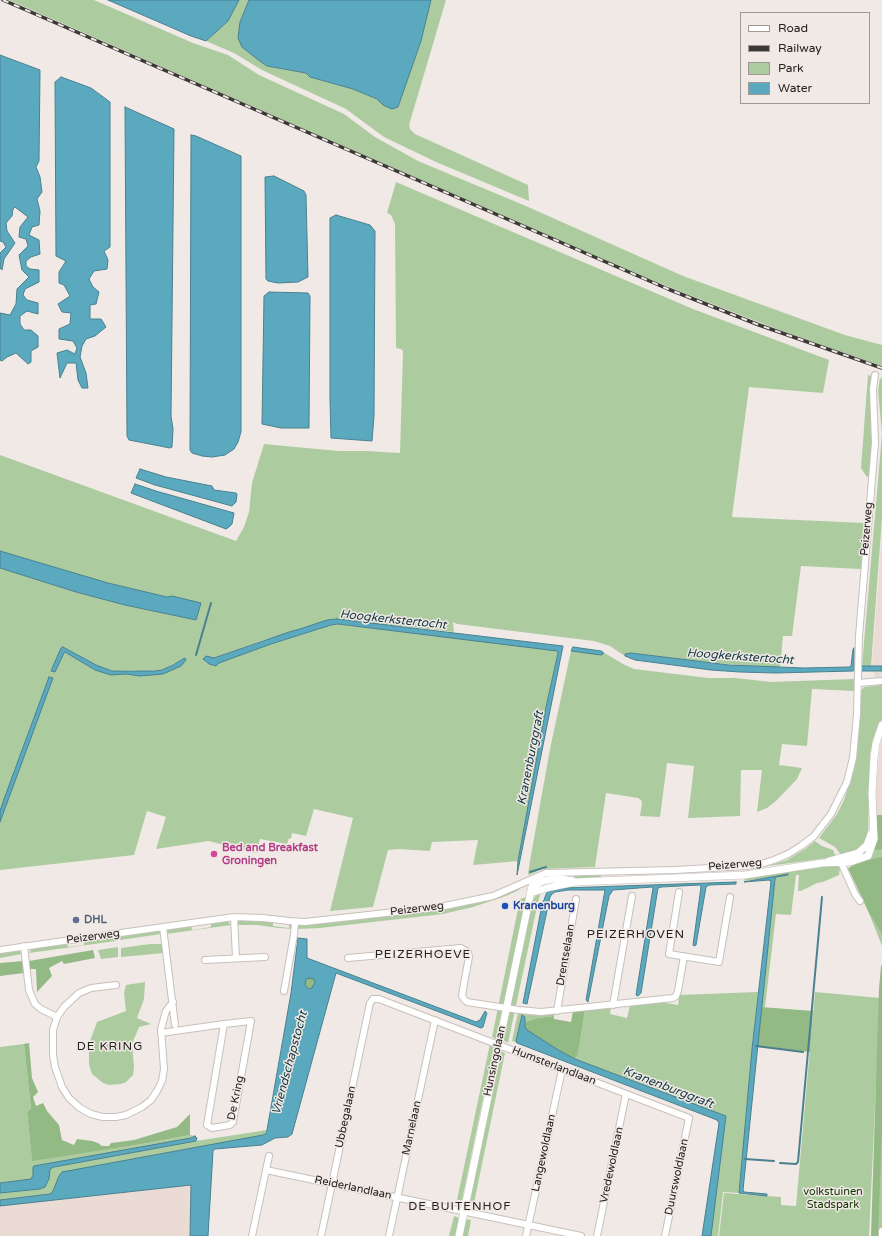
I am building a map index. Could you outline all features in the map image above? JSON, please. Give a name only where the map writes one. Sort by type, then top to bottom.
[{"type":"street","name":"Peizerweg","points":[[0,950],[234,917],[263,918],[295,922],[315,921],[446,906],[492,896],[546,873],[675,870],[761,864],[788,854],[801,846],[814,836],[831,814],[849,777],[854,751],[858,683],[857,669],[875,443],[873,389],[875,375]]},
{"type":"street","points":[[858,683],[882,681]]},
{"type":"street","name":"Peizerweg","points":[[531,890],[543,881],[552,879],[575,882],[745,875],[840,860],[856,861],[868,856],[874,839],[874,758],[876,744],[882,725]]},
{"type":"street","points":[[840,860],[852,889],[860,901]]},
{"type":"street","points":[[606,872],[606,881]]},
{"type":"street","name":"Hunsingolaan","points":[[459,1236],[531,890]]},
{"type":"street","points":[[679,892],[669,954],[719,962],[730,897]]},
{"type":"street","points":[[613,1005],[632,896]]},
{"type":"street","name":"Drentselaan","points":[[557,1011],[576,899]]},
{"type":"street","points":[[234,917],[236,958]]},
{"type":"street","points":[[284,991],[295,932],[295,922]]},
{"type":"street","points":[[163,927],[175,1025]]},
{"type":"street","points":[[24,946],[29,990],[35,1004],[57,1018]]},
{"type":"street","points":[[348,958],[461,948],[468,952],[469,957],[462,989],[462,996],[464,999],[468,1002],[535,1012],[613,1005],[676,996],[684,956]]},
{"type":"street","points":[[205,960],[265,957]]},
{"type":"street","points":[[116,985],[91,988],[79,993],[64,1007],[57,1018],[53,1030],[53,1048],[56,1067],[62,1088],[69,1098],[80,1108],[91,1114],[103,1117],[126,1115],[135,1112],[151,1100],[162,1081],[164,1069],[161,1033],[166,1011],[172,1002]]},
{"type":"street","name":"Humsterlandlaan","points":[[373,999],[379,998],[689,1118]]},
{"type":"street","name":"Ubbegalaan","points":[[321,1236],[370,1004],[373,999]]},
{"type":"street","name":"Marnelaan","points":[[390,1236],[435,1020]]},
{"type":"street","name":"De Kring","points":[[161,1033],[224,1024],[251,1021],[233,1122],[230,1125],[212,1128],[207,1125],[224,1024]]},
{"type":"street","name":"Langewoldlaan","points":[[526,1236],[562,1070]]},
{"type":"street","name":"Vredewoldlaan","points":[[597,1236],[626,1094]]},
{"type":"street","name":"Duurswoldlaan","points":[[665,1236],[689,1118]]},
{"type":"street","points":[[252,1236],[269,1156]]},
{"type":"street","name":"Reiderlandlaan","points":[[266,1170],[581,1236]]},
{"type":"street","points":[[882,1231],[882,1236]]},
{"type":"shaded area","points":[[882,532],[882,704],[872,666]]},
{"type":"shaded area","points":[[882,740],[882,841],[876,841],[876,788]]},
{"type":"shaded area","points":[[192,1185],[190,1236],[0,1236],[0,1206]]},
{"type":"green space","points":[[9,0],[94,0],[193,43],[228,55],[259,75],[344,114],[375,137],[418,161],[526,206],[683,276],[845,335],[882,345],[882,366],[787,333],[619,267]]},
{"type":"green space","points":[[239,0],[249,0],[240,22],[267,66],[306,73],[310,77],[353,89],[377,99],[383,105],[398,107],[421,41],[431,0],[446,0],[409,125],[410,129],[415,134],[528,185],[529,201],[436,162],[384,137],[346,109],[262,70],[234,53],[206,41],[228,21]]},
{"type":"green space","points":[[396,182],[693,309],[829,360],[823,393],[749,387],[732,517],[864,523],[861,569],[801,566],[792,636],[783,636],[780,668],[714,663],[631,653],[625,654],[625,656],[610,646],[594,641],[457,624],[453,622],[454,632],[403,626],[318,623],[205,661],[216,666],[219,663],[271,644],[338,624],[556,650],[558,653],[546,707],[518,861],[473,865],[478,840],[432,842],[430,851],[398,849],[388,850],[373,907],[330,911],[353,818],[314,809],[306,836],[292,833],[291,839],[289,838],[287,844],[260,839],[257,851],[254,853],[209,841],[156,849],[166,817],[147,811],[134,855],[0,870],[0,822],[53,678],[49,677],[0,811],[0,568],[76,592],[125,605],[196,620],[172,596],[167,597],[108,583],[0,551],[0,455],[236,541],[244,527],[249,512],[252,483],[264,444],[339,451],[400,453],[403,351],[396,348],[395,224],[391,215],[387,213]],"holes":[[[63,647],[96,665],[112,671],[162,670],[185,658],[163,674],[140,676],[126,674],[116,675],[95,670],[65,652],[64,653]]]},
{"type":"green space","points":[[868,375],[874,377],[875,430],[870,475],[867,477],[861,468]]},
{"type":"green space","points":[[880,378],[882,379],[882,434],[878,390]]},
{"type":"green space","points":[[882,434],[882,518],[871,666],[862,666]]},
{"type":"green space","points":[[571,651],[601,655],[603,652],[634,669],[708,678],[736,678],[771,682],[854,679],[854,691],[812,689],[807,746],[782,744],[779,765],[802,768],[797,779],[776,801],[767,808],[757,812],[762,770],[741,770],[740,816],[688,818],[694,766],[667,763],[660,817],[640,816],[642,803],[638,798],[606,793],[595,867],[542,869],[529,875],[530,861],[550,749]]},
{"type":"green space","points":[[882,685],[882,719],[875,733],[870,754],[868,839],[882,848],[882,946],[848,860],[841,855],[835,847],[819,838],[837,814],[844,800],[854,770],[857,755],[860,692],[864,687]]},
{"type":"green space","points":[[877,815],[882,815],[882,849],[874,850],[877,829]]},
{"type":"green space","points":[[815,841],[822,846],[833,850],[836,857],[768,866],[787,860]]},
{"type":"green space","points":[[882,857],[882,934],[868,911],[848,868],[868,860]]},
{"type":"green space","points":[[836,865],[840,868],[839,875],[801,891],[798,891],[799,875],[796,875],[791,915],[776,914],[765,1007],[761,1007],[775,879],[776,877],[788,875],[745,881],[744,878]]},
{"type":"green space","points":[[600,875],[602,877],[601,878],[574,878],[574,876]]},
{"type":"green space","points":[[518,888],[519,890],[506,896],[473,907],[443,914],[320,928],[297,929],[300,924],[440,910],[462,906],[505,894]]},
{"type":"green space","points":[[541,892],[508,1043],[503,1040],[533,900],[536,895]]},
{"type":"green space","points":[[527,897],[496,1039],[492,1037],[520,899]]},
{"type":"green space","points":[[239,920],[273,922],[273,926],[289,928],[289,924],[293,925],[294,929],[257,925],[236,925]]},
{"type":"green space","points":[[227,921],[231,925],[166,934],[168,929],[191,925],[192,930],[211,927],[211,923]]},
{"type":"green space","points":[[158,930],[161,934],[120,940],[120,935]]},
{"type":"green space","points":[[116,936],[116,941],[29,953],[32,948],[67,942],[68,947],[84,945],[84,940]]},
{"type":"green space","points":[[162,944],[164,953],[121,957],[121,948]]},
{"type":"green space","points":[[118,947],[118,957],[101,959],[98,950]]},
{"type":"green space","points":[[19,950],[22,954],[0,958],[0,952]]},
{"type":"green space","points":[[93,950],[95,958],[64,964],[62,961],[49,968],[52,976],[37,992],[36,969],[30,969],[29,961]]},
{"type":"green space","points":[[23,961],[24,973],[0,976],[0,963]]},
{"type":"green space","points":[[882,965],[882,1132],[878,1236],[871,1236],[879,989]]},
{"type":"green space","points":[[308,978],[312,978],[314,979],[314,987],[308,988],[305,985],[305,981]]},
{"type":"green space","points":[[145,982],[144,999],[137,1018],[151,1024],[139,1027],[132,1044],[134,1067],[133,1075],[126,1082],[121,1084],[109,1085],[103,1083],[92,1074],[89,1065],[89,1044],[97,1022],[126,1011],[124,993],[126,985]]},
{"type":"green space","points":[[758,992],[740,1193],[723,1192],[718,1236],[711,1236],[726,1116],[575,1059],[578,1054],[585,1010],[611,1007],[610,1014],[627,1018],[630,1005],[660,1002],[678,1005],[679,995]]},
{"type":"green space","name":"volkstuinen Stadspark","points":[[815,992],[880,998],[869,1236],[719,1236],[724,1193],[781,1197],[781,1205],[796,1206]]},
{"type":"green space","points":[[761,1007],[813,1011],[810,1052],[757,1047]]},
{"type":"green space","points":[[585,1010],[578,1054],[575,1059],[527,1030],[525,1027],[525,1022],[538,1018],[554,1016],[554,1019],[571,1022],[573,1011]]},
{"type":"green space","points":[[518,1012],[555,1013],[554,1016],[538,1018],[525,1022],[525,1017],[522,1015],[516,1041],[517,1043],[512,1041]]},
{"type":"green space","points":[[29,1043],[32,1078],[38,1092],[33,1097],[36,1106],[43,1103],[47,1111],[59,1125],[62,1140],[74,1145],[77,1139],[92,1141],[102,1146],[109,1146],[111,1143],[134,1140],[177,1127],[190,1114],[190,1135],[32,1161],[27,1112],[31,1109],[24,1044]]},
{"type":"green space","points":[[24,1044],[31,1110],[27,1113],[32,1160],[142,1144],[190,1135],[195,1136],[191,1138],[33,1167],[33,1175],[31,1179],[0,1183],[0,1047]]},
{"type":"green space","points":[[490,1044],[494,1046],[462,1200],[457,1200]]},
{"type":"green space","points":[[501,1051],[505,1053],[474,1203],[469,1203]]},
{"type":"green space","points":[[882,1104],[882,1236],[873,1236]]},
{"type":"green space","points":[[267,1130],[263,1135],[55,1188],[50,1194],[0,1200],[0,1193],[40,1189],[47,1184],[50,1169],[54,1167],[196,1141]]},
{"type":"green space","points":[[454,1216],[459,1218],[455,1236],[449,1236]]},
{"type":"green space","points":[[466,1219],[471,1220],[468,1236],[462,1236]]},
{"type":"water","points":[[108,0],[239,0],[228,21],[206,41]]},
{"type":"water","points":[[249,0],[431,0],[421,41],[398,107],[392,109],[383,105],[377,99],[353,89],[310,77],[306,73],[267,66],[257,59],[242,47],[238,38],[240,22]]},
{"type":"water","points":[[0,55],[40,70],[39,161],[36,167],[40,177],[42,192],[37,199],[40,211],[39,225],[32,227],[29,235],[39,240],[40,254],[31,257],[26,261],[26,266],[30,269],[39,270],[39,282],[25,289],[23,295],[27,300],[38,303],[38,314],[27,311],[20,316],[20,324],[24,330],[31,330],[38,336],[38,347],[31,351],[31,362],[28,364],[16,353],[2,361],[0,360],[0,313],[10,315],[16,304],[17,289],[29,277],[22,270],[19,255],[28,246],[26,239],[19,237],[20,227],[28,217],[15,207],[13,209],[12,216],[6,223],[7,231],[15,243],[4,259],[2,270],[0,268],[0,253],[6,247],[3,242],[0,241]]},
{"type":"water","points":[[61,77],[91,88],[110,102],[110,247],[104,251],[108,260],[107,269],[94,271],[89,279],[93,287],[99,292],[96,304],[90,305],[90,319],[101,319],[106,327],[95,336],[86,339],[82,346],[80,357],[86,373],[88,388],[82,388],[78,380],[76,363],[67,363],[60,378],[57,353],[67,350],[75,354],[77,348],[73,341],[59,339],[59,329],[70,324],[71,313],[62,312],[58,304],[70,296],[64,285],[59,283],[59,272],[66,261],[56,256],[55,82]]},
{"type":"water","points":[[125,107],[174,129],[171,416],[173,429],[172,447],[170,448],[129,440],[127,436]]},
{"type":"water","points":[[191,135],[241,156],[241,432],[234,449],[225,455],[212,457],[192,453],[190,450]]},
{"type":"water","points":[[274,176],[304,191],[306,195],[308,277],[298,282],[278,283],[268,281],[266,279],[265,177]]},
{"type":"water","points":[[336,215],[370,225],[375,231],[374,416],[372,441],[331,438],[330,218]]},
{"type":"water","points":[[269,292],[308,293],[310,296],[309,428],[281,428],[262,424],[264,296]]},
{"type":"water","points":[[140,469],[166,477],[212,486],[214,490],[236,493],[236,502],[232,506],[155,485],[136,478]]},
{"type":"water","points":[[135,484],[234,513],[232,524],[226,529],[131,493]]},
{"type":"water","points":[[0,551],[108,583],[167,597],[172,596],[201,603],[196,620],[125,605],[76,592],[0,568]]},
{"type":"water","points":[[337,619],[563,646],[517,875],[518,861],[546,707],[558,653],[557,651],[338,624],[271,644],[219,663],[216,666],[209,664],[203,659],[206,656],[214,658],[289,632],[327,620]]},
{"type":"water","points":[[63,647],[96,665],[112,671],[162,670],[185,658],[186,660],[181,666],[163,674],[140,676],[126,674],[111,675],[95,670],[65,652],[55,672],[51,671],[61,648]]},
{"type":"water","points":[[573,647],[601,651],[603,654],[571,651]]},
{"type":"water","points":[[854,648],[855,670],[853,671],[775,673],[740,672],[711,670],[635,660],[625,656],[625,654],[631,653],[729,665],[804,668],[849,667],[851,666]]},
{"type":"water","points":[[859,666],[882,666],[882,671],[859,671]]},
{"type":"water","points":[[49,677],[53,678],[0,822],[0,811],[4,799]]},
{"type":"water","points":[[788,874],[776,877],[775,879],[743,1190],[744,1192],[767,1194],[767,1196],[739,1193],[752,1049],[771,882],[769,880],[744,882]]},
{"type":"water","points":[[736,882],[736,884],[709,885],[706,887],[696,945],[694,946],[700,885],[658,888],[641,993],[638,996],[636,995],[653,888],[613,890],[609,896],[588,1002],[586,1000],[605,890],[568,890],[555,892],[550,897],[527,1004],[523,1003],[542,905],[547,892],[564,888]]},
{"type":"water","name":"Vriendschapstocht","points":[[298,938],[307,939],[307,958],[476,1022],[480,1020],[485,1011],[487,1013],[483,1027],[481,1028],[336,973],[292,1134],[288,1137],[275,1138],[262,1145],[215,1149],[213,1151],[208,1236],[190,1236],[191,1185],[0,1206],[0,1200],[50,1194],[62,1172],[263,1135],[266,1133],[291,993]],"holes":[[[306,979],[314,979],[315,982],[312,988],[309,989],[305,985]]]},
{"type":"water","points":[[522,1015],[525,1017],[525,1027],[527,1030],[575,1059],[726,1116],[711,1236],[702,1236],[719,1123],[717,1120],[517,1043],[516,1041]]},
{"type":"water","points":[[195,1136],[197,1138],[196,1141],[54,1167],[50,1169],[49,1179],[45,1187],[40,1189],[0,1193],[0,1183],[31,1179],[34,1166],[191,1138]]},
{"type":"waterway","points":[[196,655],[211,603]]},
{"type":"waterway","name":"Kranenburggraft","points":[[530,872],[546,867]]},
{"type":"waterway","points":[[780,1163],[796,1164],[798,1162],[822,897]]},
{"type":"waterway","points":[[756,1046],[803,1052]]},
{"type":"waterway","points":[[745,1159],[774,1161]]},
{"type":"railway","points":[[3,0],[668,289],[759,325],[882,368]]},
{"type":"place","name":"Bed and Breakfast Groningen","points":[[214,854]]},
{"type":"place","name":"Kranenburg","points":[[505,906]]},
{"type":"place","name":"DHL","points":[[76,920]]},
{"type":"district","name":"PEIZERHOVEN","points":[[636,935]]},
{"type":"district","name":"PEIZERHOEVE","points":[[423,955]]},
{"type":"district","name":"DE KRING","points":[[110,1047]]},
{"type":"district","name":"DE BUITENHOF","points":[[460,1207]]},
{"type":"water label","name":"Hoogkerkstertocht","points":[[393,620]]},
{"type":"water label","name":"Hoogkerkstertocht","points":[[740,657]]}]
